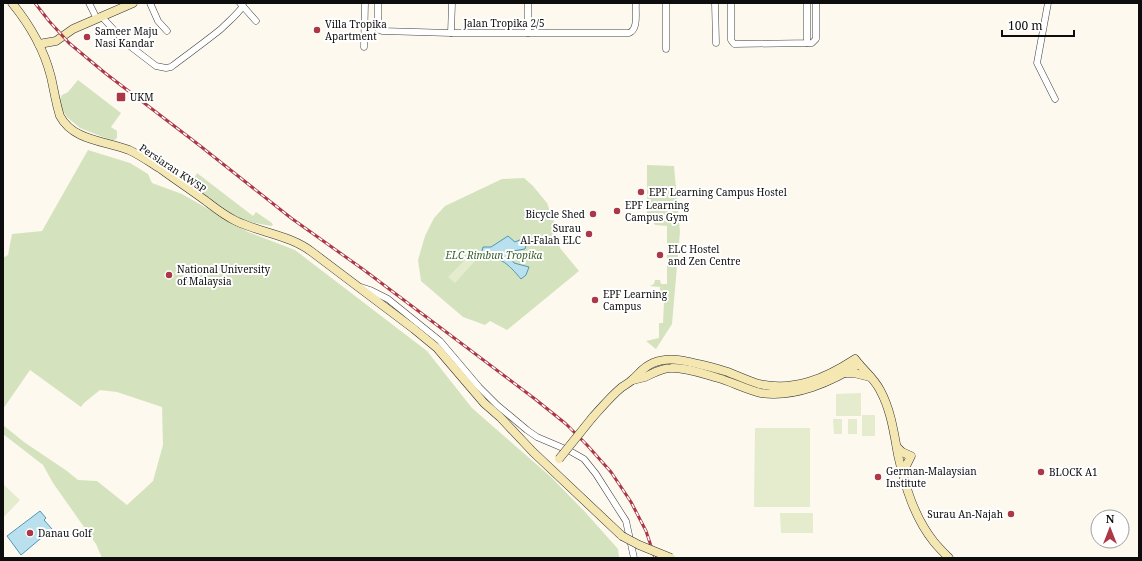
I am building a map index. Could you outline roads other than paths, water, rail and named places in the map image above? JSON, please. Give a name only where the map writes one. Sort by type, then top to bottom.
[{"type":"street","name":"Persiaran KWSP","points":[[12,3],[26,22],[39,44],[51,76],[60,116],[69,128],[84,136],[124,148],[140,156],[180,182],[215,208],[237,221],[301,244],[358,286],[437,348],[484,403],[500,417],[533,452],[622,536],[639,545],[671,558]]},
{"type":"street","points":[[89,3],[100,18],[130,46],[156,66],[166,68],[171,67],[212,36],[234,17],[242,5],[256,21]]},
{"type":"street","points":[[39,44],[56,41],[70,31],[133,3]]},
{"type":"street","points":[[150,3],[158,21],[167,31]]},
{"type":"street","points":[[364,47],[365,3]]},
{"type":"street","name":"Jalan Tropika 2/5","points":[[378,3],[378,28],[382,31],[528,33],[628,33],[633,31],[635,27],[636,3]]},
{"type":"street","points":[[451,32],[452,3]]},
{"type":"street","points":[[528,3],[528,33]]},
{"type":"street","points":[[666,3],[666,49]]},
{"type":"street","points":[[715,3],[716,44]]},
{"type":"street","points":[[731,3],[731,40],[734,44],[812,43],[816,39],[816,3]]},
{"type":"street","points":[[807,3],[807,43]]},
{"type":"street","points":[[1048,3],[1037,63],[1054,99]]},
{"type":"street","points":[[358,286],[388,299],[440,340],[479,387],[497,405],[537,438],[570,451],[584,459],[596,474],[626,521],[634,558]]},
{"type":"street","points":[[757,387],[783,386],[809,382],[857,362]]},
{"type":"street","points":[[550,468],[604,404],[624,386],[632,380],[660,370],[671,368],[726,376],[757,387],[768,393],[792,392],[819,385],[845,373],[857,362]]},
{"type":"street","points":[[857,362],[880,390],[888,408],[896,447],[914,509],[934,543],[949,558]]},
{"type":"street","points":[[845,373],[870,376]]},
{"type":"street","points":[[896,447],[902,452],[911,456],[906,466],[904,477]]},
{"type":"water","points":[[508,236],[515,242],[522,239],[527,242],[525,249],[513,251],[510,257],[514,263],[529,267],[526,275],[521,279],[505,263],[482,251],[483,247],[491,247]]},
{"type":"water","name":"Danau Golf","points":[[40,511],[46,518],[44,520],[52,529],[21,555],[7,536]]},
{"type":"railway","points":[[35,3],[69,43],[105,73],[291,218],[364,270],[566,424],[611,472],[631,502],[646,531],[655,558]]},
{"type":"place","name":"Villa Tropika Apartment","points":[[317,30]]},
{"type":"place","name":"Sameer Maju Nasi Kandar","points":[[87,37]]},
{"type":"place","name":"UKM","points":[[121,97]]},
{"type":"place","name":"EPF Learning Campus Hostel","points":[[641,192]]},
{"type":"place","name":"EPF Learning Campus Gym","points":[[617,211]]},
{"type":"place","name":"Bicycle Shed","points":[[593,214]]},
{"type":"place","name":"Surau Al-Falah ELC","points":[[589,234]]},
{"type":"place","name":"ELC Hostel and Zen Centre","points":[[660,255]]},
{"type":"place","name":"National University of Malaysia","points":[[169,275]]},
{"type":"place","name":"EPF Learning Campus","points":[[595,300]]},
{"type":"place","name":"BLOCK A1","points":[[1041,472]]},
{"type":"place","name":"German-Malaysian Institute","points":[[878,477]]},
{"type":"place","name":"Surau An-Najah","points":[[1011,514]]},
{"type":"place","name":"Danau Golf","points":[[30,533]]},
{"type":"park label","name":"ELC Rimbun Tropika","points":[[494,255]]}]
